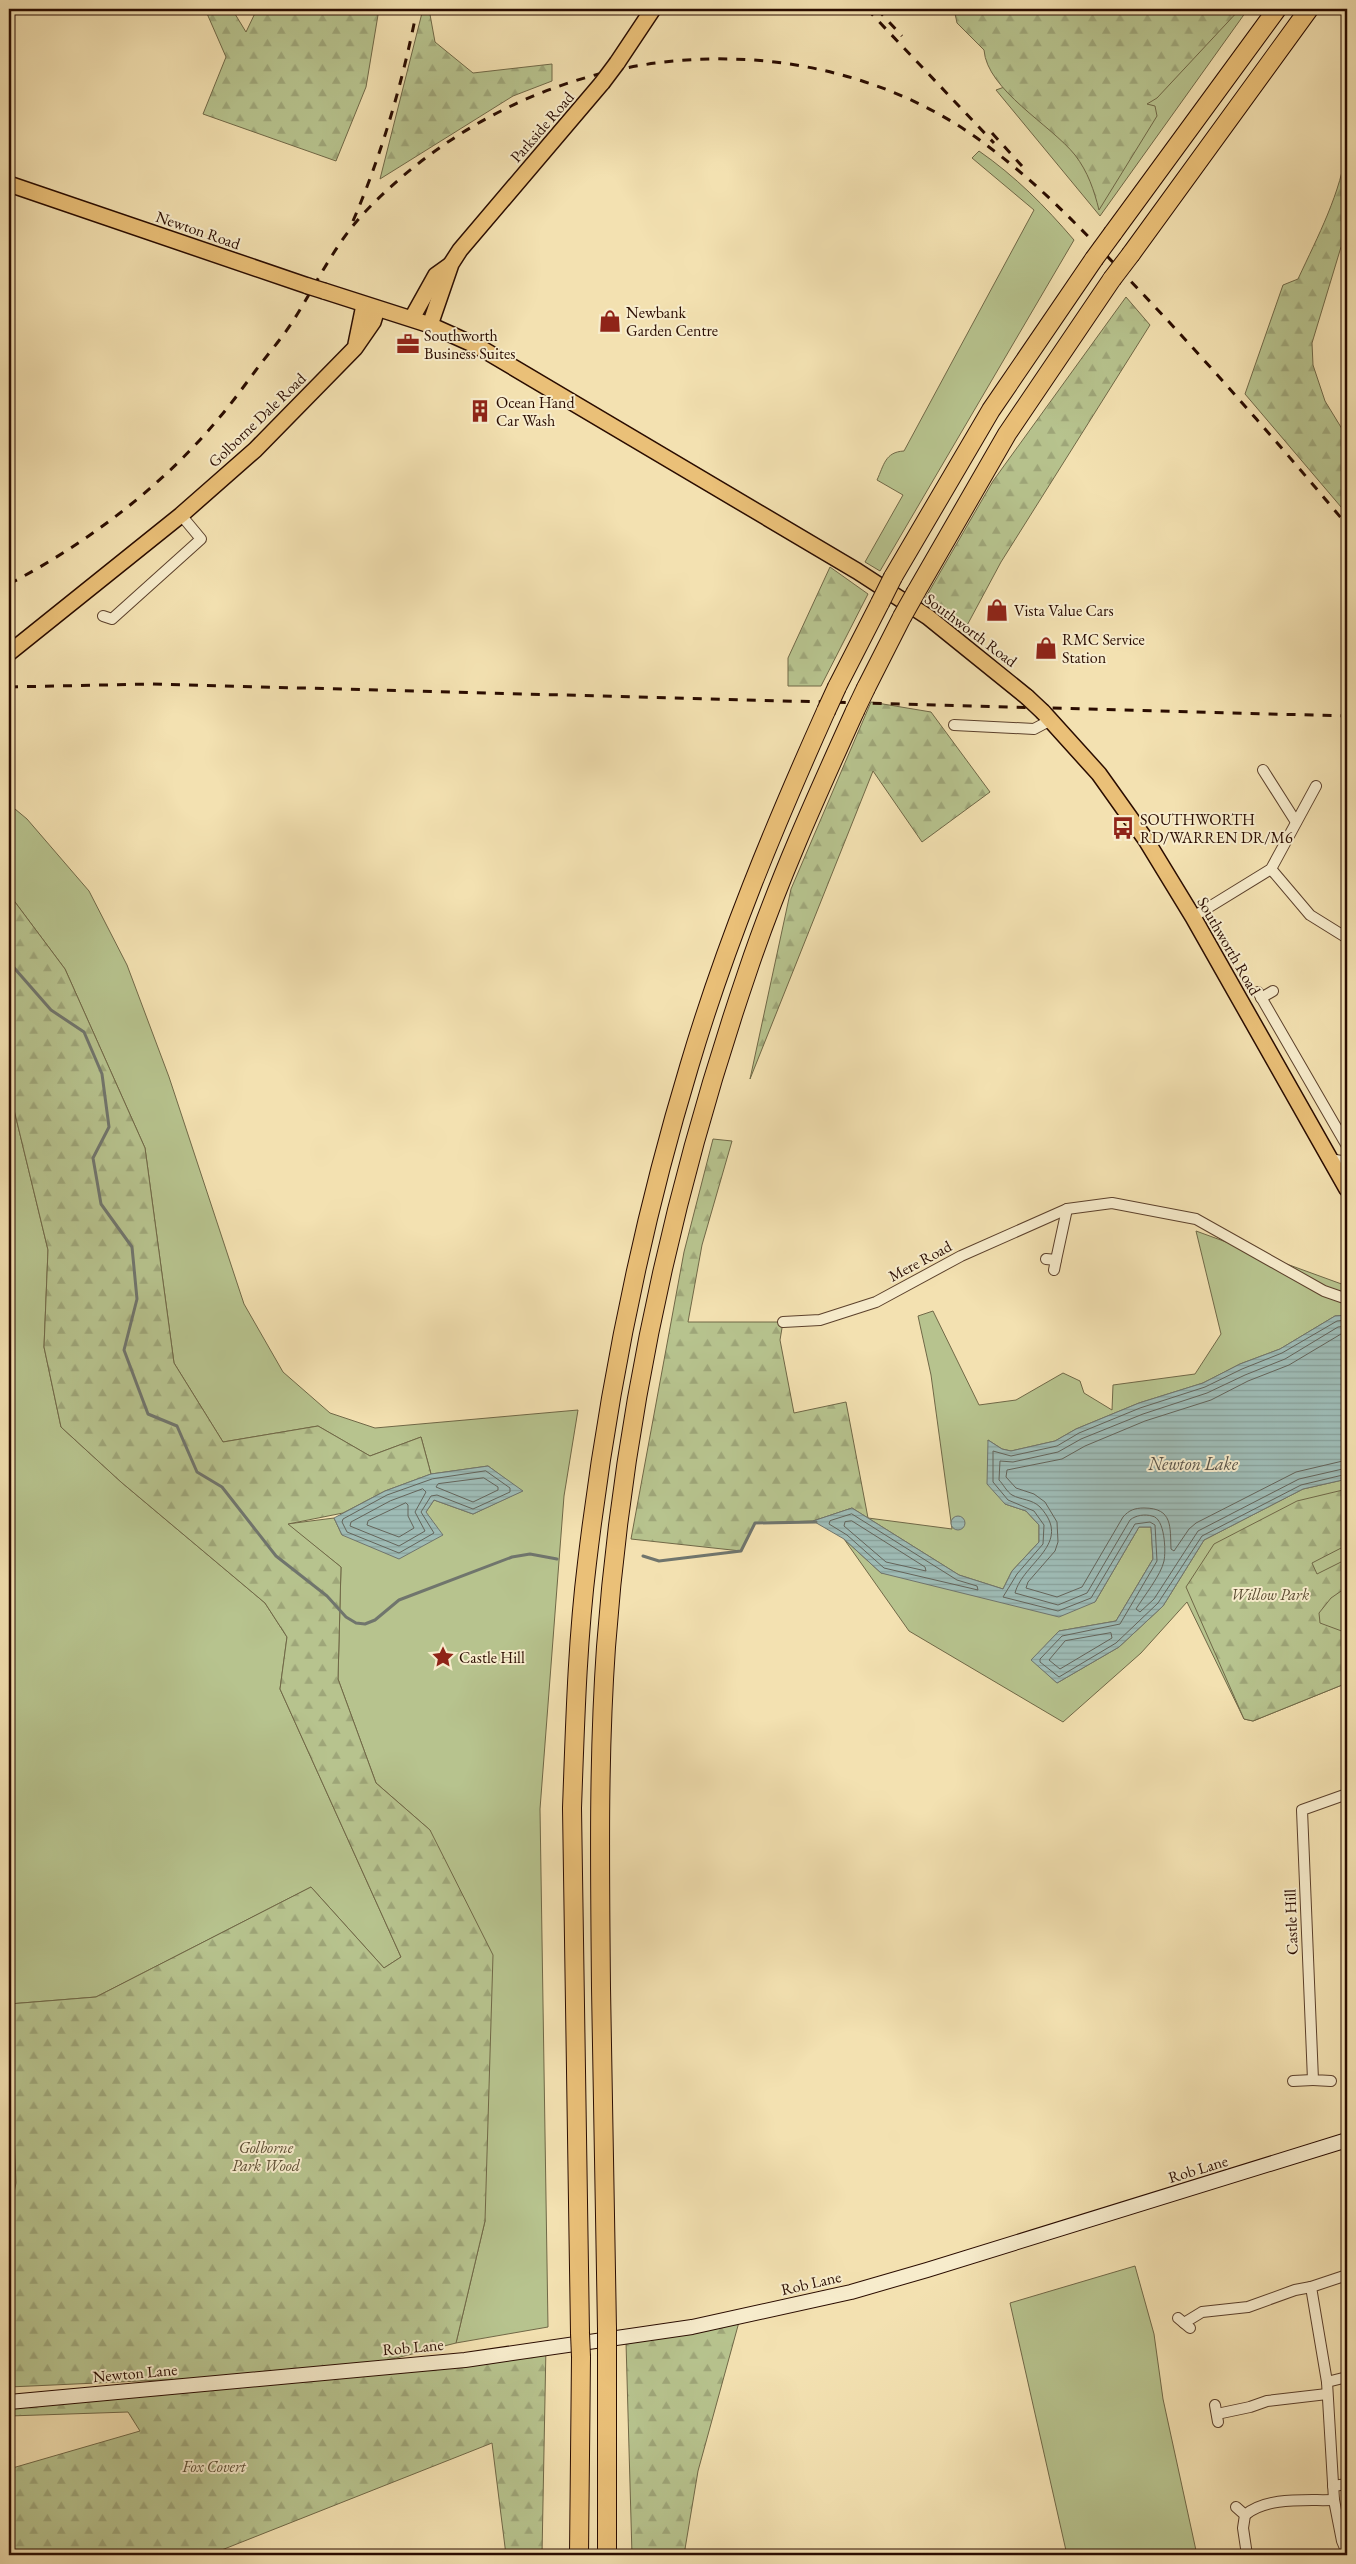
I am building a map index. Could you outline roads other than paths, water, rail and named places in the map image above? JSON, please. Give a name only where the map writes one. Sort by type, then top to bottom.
[{"type":"highway","points":[[579,2555],[581,2357],[573,1790],[579,1652],[586,1566],[606,1426],[634,1274],[660,1168],[689,1065],[724,961],[761,862],[826,710],[893,578],[991,410],[1094,259],[1278,9]]},
{"type":"highway","points":[[607,2555],[607,2329],[598,1808],[606,1644],[632,1430],[659,1283],[686,1174],[716,1067],[748,969],[783,878],[855,711],[902,617],[1007,434],[1112,279],[1310,9]]},
{"type":"main road","name":"Parkside Road","points":[[430,324],[451,264],[460,250],[602,83],[653,9]]},
{"type":"main road","name":"Newton Road","points":[[9,184],[371,307]]},
{"type":"main road","name":"Parkside Road","points":[[412,318],[436,275],[451,264]]},
{"type":"main road","name":"Southworth Road","points":[[371,307],[430,324],[479,347],[857,571],[928,617],[1027,697],[1047,716],[1099,774],[1124,809],[1193,917],[1347,1189]]},
{"type":"main road","name":"Golborne Dale Road","points":[[9,653],[182,515],[255,450],[355,348],[371,307]]},
{"type":"street","points":[[103,616],[112,619],[201,539],[182,515]]},
{"type":"street","points":[[954,725],[1034,729],[1047,716]]},
{"type":"street","points":[[1263,770],[1296,822]]},
{"type":"street","points":[[1193,917],[1271,869],[1316,786]]},
{"type":"street","points":[[1271,869],[1310,915],[1347,938]]},
{"type":"street","points":[[1273,992],[1260,995],[1347,1146]]},
{"type":"street","points":[[1330,1159],[1347,1162]]},
{"type":"street","name":"Mere Road","points":[[783,1322],[820,1320],[876,1302],[961,1256],[1067,1209],[1112,1203],[1196,1219],[1324,1291],[1347,1299]]},
{"type":"street","points":[[1052,1263],[1067,1209]]},
{"type":"street","name":"Castle Hill","points":[[1313,2080],[1302,1810],[1347,1794]]},
{"type":"street","points":[[1293,2081],[1331,2081]]},
{"type":"street","name":"Rob Lane","points":[[264,2378],[512,2354],[702,2325],[851,2292],[992,2251],[1347,2140]]},
{"type":"street","points":[[1184,2323],[1202,2312],[1248,2307],[1295,2290],[1311,2287],[1347,2275]]},
{"type":"street","points":[[1311,2287],[1326,2382],[1334,2500],[1342,2542],[1347,2553]]},
{"type":"street","points":[[1326,2382],[1347,2377]]},
{"type":"street","name":"Newton Lane","points":[[9,2402],[264,2378]]},
{"type":"street","points":[[1217,2414],[1267,2401],[1327,2394]]},
{"type":"street","points":[[1333,2486],[1347,2484]]},
{"type":"street","points":[[1247,2555],[1243,2528],[1246,2515],[1256,2508],[1279,2502],[1334,2500]]},
{"type":"street","points":[[1236,2507],[1246,2515]]},
{"type":"water","name":"Newton Lake","points":[[1347,1315],[1347,1479],[1303,1489],[1204,1540],[1163,1606],[1119,1647],[1057,1683],[1031,1660],[1059,1631],[1116,1621],[1153,1559],[1151,1527],[1139,1527],[1095,1602],[1059,1617],[881,1573],[844,1539],[813,1521],[852,1508],[959,1575],[1003,1589],[1012,1571],[1039,1542],[1039,1525],[1026,1511],[1005,1504],[987,1484],[988,1440],[1002,1449],[1011,1451],[1055,1441],[1076,1429],[1139,1403],[1203,1383],[1240,1364],[1280,1349],[1335,1316]]},
{"type":"water","points":[[488,1466],[523,1491],[473,1514],[434,1500],[426,1512],[443,1535],[399,1559],[342,1535],[334,1518],[385,1491],[431,1474]]},
{"type":"water","points":[[958,1516],[963,1518],[965,1523],[963,1528],[958,1530],[953,1528],[951,1523],[953,1518]]},
{"type":"waterway","points":[[9,962],[51,1010],[84,1032],[102,1074],[109,1127],[93,1158],[101,1204],[132,1247],[137,1299],[124,1350],[148,1414],[177,1426],[197,1472],[222,1487],[276,1556],[327,1596],[346,1617],[356,1623],[365,1624],[375,1620],[399,1600],[512,1557],[530,1554],[557,1559]]},
{"type":"waterway","points":[[643,1556],[659,1561],[741,1551],[755,1523],[816,1522]]},
{"type":"railway","points":[[353,221],[364,196],[391,117],[417,9]]},
{"type":"railway","points":[[867,9],[994,143]]},
{"type":"railway","points":[[877,9],[902,36]]},
{"type":"railway","points":[[9,584],[66,551],[122,512],[197,443],[229,406],[284,334],[334,252],[353,225],[391,186],[421,162],[484,120],[553,88],[626,68],[673,61],[721,59],[769,61],[816,69],[863,81],[907,98],[950,120],[1010,163],[1068,216],[1219,377],[1347,525]]},
{"type":"railway","points":[[992,133],[1022,166]]},
{"type":"railway","points":[[9,687],[152,684],[1347,716]]},
{"type":"place","name":"Newbank Garden Centre","points":[[610,321]]},
{"type":"place","name":"Southworth Business Suites","points":[[408,344]]},
{"type":"place","name":"Ocean Hand Car Wash","points":[[480,411]]},
{"type":"place","name":"Vista Value Cars","points":[[997,610]]},
{"type":"place","name":"RMC Service Station","points":[[1046,648]]},
{"type":"place","name":"SOUTHWORTH RD/WARREN DR/M6","points":[[1123,828]]},
{"type":"place","name":"Castle Hill","points":[[443,1657]]},
{"type":"park label","name":"Willow Park","points":[[1270,1594]]},
{"type":"park label","name":"Golborne Park Wood","points":[[266,2156]]},
{"type":"park label","name":"Fox Covert","points":[[214,2466]]}]
